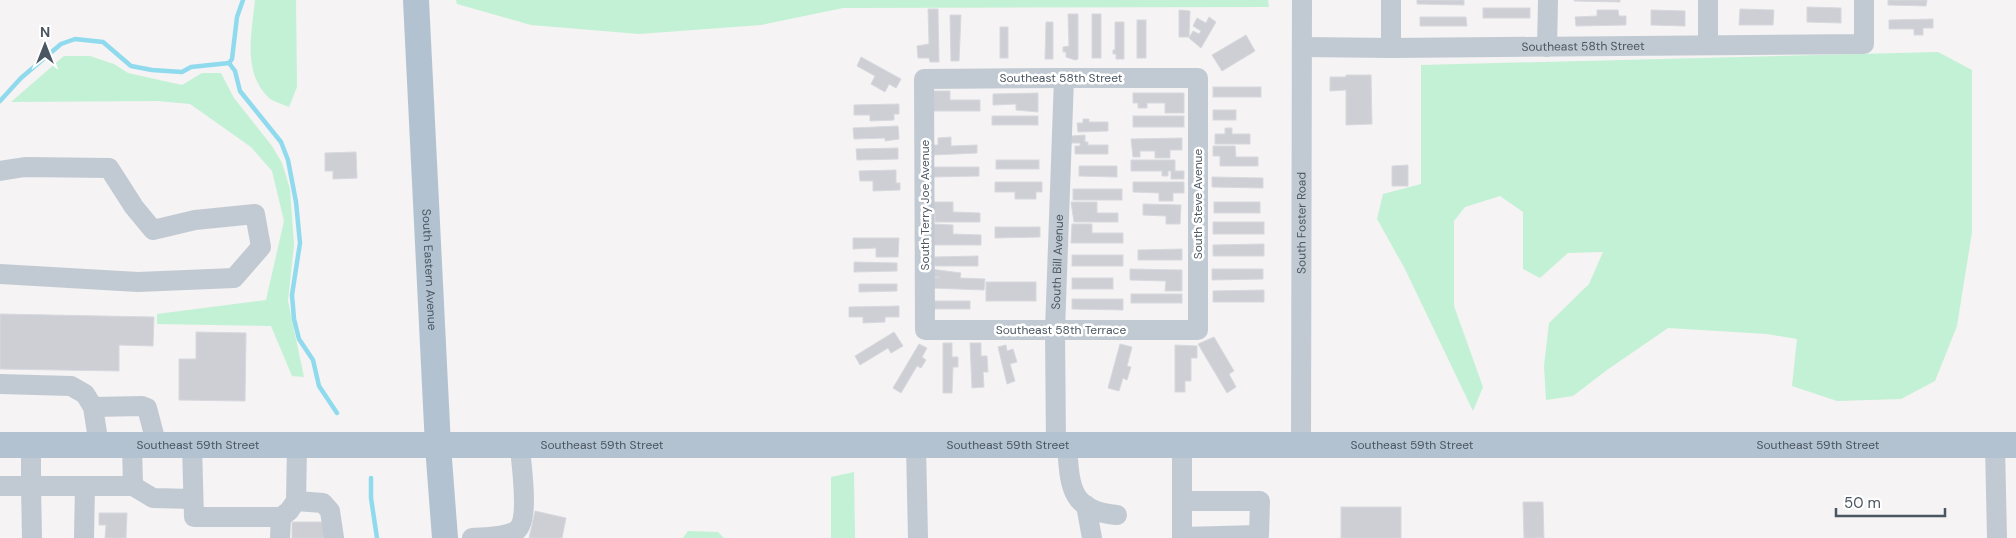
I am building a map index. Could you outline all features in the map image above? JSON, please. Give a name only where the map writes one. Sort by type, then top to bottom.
[{"type":"main road","name":"South Eastern Avenue","points":[[416,0],[444,538]]},
{"type":"main road","name":"Southeast 59th Street","points":[[0,445],[520,447],[2005,445]]},
{"type":"street","name":"South Foster Road","points":[[1301,445],[1302,0]]},
{"type":"street","points":[[1391,0],[1391,48]]},
{"type":"street","points":[[1547,47],[1548,0]]},
{"type":"street","points":[[1708,0],[1708,45]]},
{"type":"street","name":"Southeast 58th Street","points":[[1303,47],[1864,44],[1864,0]]},
{"type":"street","name":"South Bill Avenue","points":[[1064,78],[1055,330],[1061,446],[1070,487],[1086,506]]},
{"type":"street","name":"Southeast 58th Street","points":[[924,79],[1198,78]]},
{"type":"street","name":"South Steve Avenue","points":[[1198,78],[1198,330]]},
{"type":"street","name":"South Terry Joe Avenue","points":[[924,79],[925,330]]},
{"type":"street","points":[[0,171],[25,168],[109,168],[134,207],[153,230],[196,220],[255,214],[261,247],[234,278],[138,282],[0,274]]},
{"type":"street","name":"Southeast 58th Terrace","points":[[925,330],[1198,330]]},
{"type":"street","points":[[0,384],[71,386],[85,394],[93,406],[99,446]]},
{"type":"street","points":[[93,406],[142,406],[147,408],[144,446],[133,486]]},
{"type":"street","points":[[31,445],[32,538]]},
{"type":"street","points":[[1182,445],[1182,501]]},
{"type":"street","points":[[1997,538],[2005,445]]},
{"type":"street","points":[[192,446],[194,517],[281,517],[290,510],[296,501],[297,446]]},
{"type":"street","points":[[916,446],[918,538]]},
{"type":"street","points":[[472,538],[507,534],[516,531],[522,524],[524,502],[520,447]]},
{"type":"street","points":[[0,486],[133,486],[153,498],[193,499]]},
{"type":"street","points":[[84,538],[85,486]]},
{"type":"street","points":[[296,501],[323,503],[330,511],[334,538]]},
{"type":"street","points":[[1086,506],[1100,514],[1117,515]]},
{"type":"street","points":[[1086,506],[1092,538]]},
{"type":"street","points":[[280,538],[281,517]]},
{"type":"green space","points":[[255,0],[296,0],[297,87],[289,107],[275,102],[268,97],[260,87],[255,75],[252,63],[251,38]]},
{"type":"green space","points":[[456,0],[1268,0],[1269,7],[843,8],[761,25],[639,34],[531,25],[457,4]]},
{"type":"green space","points":[[1938,52],[1972,70],[1972,232],[1957,326],[1935,381],[1901,399],[1837,401],[1792,386],[1797,339],[1767,334],[1668,328],[1573,396],[1546,400],[1544,366],[1549,323],[1589,284],[1603,252],[1568,253],[1540,278],[1523,269],[1523,212],[1500,196],[1465,207],[1454,221],[1454,306],[1483,387],[1473,411],[1405,269],[1377,219],[1383,194],[1421,184],[1421,65]]},
{"type":"green space","points":[[64,56],[90,56],[114,64],[128,73],[182,85],[202,73],[221,73],[234,98],[272,146],[282,163],[290,189],[294,245],[288,301],[304,377],[292,376],[271,326],[157,324],[157,314],[266,300],[284,221],[272,171],[251,147],[190,104],[158,101],[11,102]]},
{"type":"green space","points":[[854,472],[855,538],[831,538],[831,477]]},
{"type":"green space","points":[[688,531],[718,532],[724,538],[683,538]]},
{"type":"building","points":[[1417,0],[1464,0],[1464,5],[1417,4]]},
{"type":"building","points":[[1620,0],[1620,2],[1574,1]]},
{"type":"building","points":[[1888,0],[1927,0],[1926,6],[1888,5]]},
{"type":"building","points":[[1807,7],[1841,8],[1841,23],[1807,22]]},
{"type":"building","points":[[1483,8],[1530,8],[1530,18],[1483,18]]},
{"type":"building","points":[[928,9],[938,9],[939,62],[930,62],[929,58],[918,58],[917,46],[929,44]]},
{"type":"building","points":[[1740,9],[1774,10],[1773,25],[1739,25]]},
{"type":"building","points":[[1179,10],[1190,11],[1189,37],[1179,37]]},
{"type":"building","points":[[1597,10],[1618,10],[1619,16],[1626,16],[1626,25],[1576,26],[1575,17],[1597,16]]},
{"type":"building","points":[[1651,10],[1685,11],[1685,26],[1651,25]]},
{"type":"building","points":[[1068,14],[1078,14],[1078,59],[1075,60],[1066,57],[1066,52],[1063,52],[1063,47],[1069,46]]},
{"type":"building","points":[[1092,14],[1101,14],[1101,58],[1092,58]]},
{"type":"building","points":[[950,15],[961,15],[959,61],[951,61]]},
{"type":"building","points":[[1209,17],[1216,22],[1201,48],[1189,38],[1193,31],[1199,34],[1201,31],[1193,26],[1197,18],[1206,23]]},
{"type":"building","points":[[1420,17],[1466,17],[1467,26],[1420,26]]},
{"type":"building","points":[[1933,19],[1933,28],[1923,28],[1923,35],[1914,35],[1914,29],[1889,29],[1889,20]]},
{"type":"building","points":[[1137,20],[1146,20],[1146,58],[1137,58]]},
{"type":"building","points":[[1046,22],[1053,22],[1053,59],[1045,59]]},
{"type":"building","points":[[1115,22],[1124,22],[1124,59],[1116,59],[1116,54],[1113,54],[1113,50],[1115,50]]},
{"type":"building","points":[[1000,27],[1008,27],[1008,58],[1000,58]]},
{"type":"building","points":[[1246,35],[1255,51],[1222,71],[1212,55]]},
{"type":"building","points":[[861,57],[901,79],[896,88],[889,84],[885,92],[871,84],[875,76],[857,66]]},
{"type":"building","points":[[1346,75],[1371,75],[1372,124],[1346,125],[1346,90],[1330,91],[1330,77],[1346,77]]},
{"type":"building","points":[[1213,87],[1261,87],[1261,97],[1213,97]]},
{"type":"building","points":[[930,91],[950,91],[950,100],[980,100],[980,111],[928,111]]},
{"type":"building","points":[[1038,93],[1038,112],[1016,110],[1016,104],[993,105],[993,94]]},
{"type":"building","points":[[1133,93],[1184,93],[1184,113],[1165,113],[1165,103],[1147,103],[1147,108],[1138,108],[1138,103],[1133,103]]},
{"type":"building","points":[[899,104],[899,114],[894,114],[894,120],[870,121],[870,115],[854,115],[854,105]]},
{"type":"building","points":[[1213,110],[1236,110],[1236,120],[1213,120]]},
{"type":"building","points":[[992,116],[1038,116],[1038,125],[992,125]]},
{"type":"building","points":[[1133,116],[1184,116],[1184,127],[1133,127]]},
{"type":"building","points":[[1083,119],[1089,119],[1089,122],[1108,122],[1108,131],[1078,132],[1077,123],[1083,123]]},
{"type":"building","points":[[898,126],[899,139],[885,141],[885,138],[854,139],[853,128]]},
{"type":"building","points":[[1225,128],[1232,128],[1232,134],[1250,134],[1250,144],[1215,144],[1215,134],[1225,134]]},
{"type":"building","points":[[1085,135],[1085,142],[1088,142],[1088,145],[1108,145],[1108,154],[1075,154],[1075,146],[1080,146],[1080,143],[1071,143],[1071,136]]},
{"type":"building","points":[[951,137],[951,146],[977,145],[977,153],[933,155],[933,145],[938,145],[938,138]]},
{"type":"building","points":[[1182,138],[1182,150],[1170,150],[1170,158],[1155,158],[1155,151],[1140,151],[1140,157],[1133,157],[1131,139]]},
{"type":"building","points":[[1213,146],[1235,146],[1236,157],[1258,157],[1258,166],[1220,166],[1220,156],[1213,156]]},
{"type":"building","points":[[898,148],[898,159],[857,160],[856,149]]},
{"type":"building","points":[[356,152],[357,178],[333,179],[333,171],[325,171],[325,153]]},
{"type":"building","points":[[996,160],[1039,160],[1039,169],[996,169]]},
{"type":"building","points":[[1131,160],[1175,160],[1175,171],[1184,171],[1184,179],[1171,179],[1171,171],[1168,171],[1168,176],[1162,176],[1162,171],[1131,171]]},
{"type":"building","points":[[1408,165],[1408,186],[1392,186],[1392,166]]},
{"type":"building","points":[[1079,166],[1117,166],[1117,177],[1079,176]]},
{"type":"building","points":[[932,167],[979,167],[979,176],[932,177]]},
{"type":"building","points":[[896,170],[896,183],[900,183],[900,190],[873,191],[873,181],[860,181],[859,171]]},
{"type":"building","points":[[1212,177],[1263,178],[1263,188],[1212,187]]},
{"type":"building","points":[[995,182],[1042,182],[1042,192],[1036,192],[1036,199],[1015,199],[1015,192],[995,192]]},
{"type":"building","points":[[1133,182],[1184,182],[1184,193],[1173,193],[1173,201],[1159,201],[1159,193],[1133,192]]},
{"type":"building","points":[[1073,189],[1122,189],[1122,200],[1073,200]]},
{"type":"building","points":[[929,202],[953,202],[953,212],[980,213],[980,222],[935,222],[935,213],[929,213]]},
{"type":"building","points":[[1071,202],[1097,202],[1097,213],[1118,213],[1118,222],[1074,222]]},
{"type":"building","points":[[1214,202],[1260,202],[1260,213],[1214,213]]},
{"type":"building","points":[[1143,204],[1181,205],[1180,224],[1166,224],[1166,216],[1143,215]]},
{"type":"building","points":[[1213,222],[1264,222],[1264,234],[1213,234]]},
{"type":"building","points":[[932,224],[953,225],[953,234],[981,235],[981,245],[931,245]]},
{"type":"building","points":[[1072,224],[1092,224],[1092,233],[1123,233],[1123,243],[1071,243]]},
{"type":"building","points":[[995,227],[1040,227],[1040,237],[995,238]]},
{"type":"building","points":[[853,238],[899,238],[898,257],[876,257],[876,248],[853,249]]},
{"type":"building","points":[[1264,244],[1264,256],[1213,256],[1213,245]]},
{"type":"building","points":[[1182,249],[1182,260],[1138,260],[1138,250]]},
{"type":"building","points":[[1072,255],[1123,255],[1123,266],[1072,266]]},
{"type":"building","points":[[978,256],[978,266],[935,266],[934,257]]},
{"type":"building","points":[[854,262],[897,263],[897,271],[854,272]]},
{"type":"building","points":[[930,269],[961,273],[960,278],[985,279],[984,290],[932,288],[933,278],[939,277],[930,277]]},
{"type":"building","points":[[1130,269],[1182,270],[1182,291],[1165,291],[1166,281],[1130,280]]},
{"type":"building","points":[[1212,269],[1263,269],[1263,279],[1212,280]]},
{"type":"building","points":[[1072,278],[1113,278],[1113,289],[1072,289]]},
{"type":"building","points":[[986,282],[1036,282],[1036,301],[986,301]]},
{"type":"building","points":[[859,284],[897,284],[897,291],[859,292]]},
{"type":"building","points":[[1264,290],[1264,302],[1213,302],[1213,291]]},
{"type":"building","points":[[1131,294],[1182,294],[1182,303],[1131,303]]},
{"type":"building","points":[[1072,299],[1123,299],[1123,310],[1072,309]]},
{"type":"building","points":[[932,301],[970,301],[970,309],[932,309]]},
{"type":"building","points":[[899,306],[899,317],[885,317],[885,322],[863,323],[863,317],[849,317],[849,307]]},
{"type":"building","points":[[0,314],[154,317],[153,346],[119,345],[119,371],[0,369]]},
{"type":"building","points":[[196,332],[246,333],[245,401],[179,400],[179,359],[196,359]]},
{"type":"building","points":[[894,332],[903,346],[891,353],[888,348],[860,365],[855,356]]},
{"type":"building","points":[[1214,337],[1234,371],[1229,374],[1236,387],[1227,393],[1198,344]]},
{"type":"building","points":[[943,343],[952,343],[952,357],[958,357],[958,367],[953,367],[952,393],[943,393]]},
{"type":"building","points":[[970,343],[981,343],[981,356],[987,356],[988,372],[983,372],[984,387],[972,388]]},
{"type":"building","points":[[919,344],[927,348],[922,357],[926,360],[921,368],[917,366],[901,393],[893,388]]},
{"type":"building","points":[[1120,344],[1132,347],[1127,366],[1131,367],[1127,380],[1123,378],[1119,391],[1108,388]]},
{"type":"building","points":[[1006,345],[1007,351],[1013,349],[1017,362],[1010,364],[1015,381],[1007,384],[998,347]]},
{"type":"building","points":[[1175,345],[1197,346],[1197,358],[1191,358],[1191,381],[1185,381],[1185,392],[1175,392]]},
{"type":"building","points":[[1523,502],[1543,502],[1544,538],[1524,538]]},
{"type":"building","points":[[1341,507],[1401,507],[1401,538],[1341,538]]},
{"type":"building","points":[[535,511],[566,518],[562,538],[529,538]]},
{"type":"building","points":[[99,513],[127,513],[126,538],[105,538],[106,525],[99,525]]},
{"type":"building","points":[[292,522],[325,522],[325,538],[292,538]]},
{"type":"waterway","points":[[229,63],[232,59],[237,17],[243,0]]},
{"type":"waterway","points":[[0,101],[21,78],[61,44],[75,39],[103,42],[131,66],[152,70],[182,72],[191,67],[229,63]]},
{"type":"waterway","points":[[229,63],[235,71],[240,91],[281,142],[288,160],[296,202],[300,243],[292,295],[294,319],[299,339],[313,360],[319,386],[337,413]]},
{"type":"waterway","points":[[371,478],[371,498],[377,538]]}]
